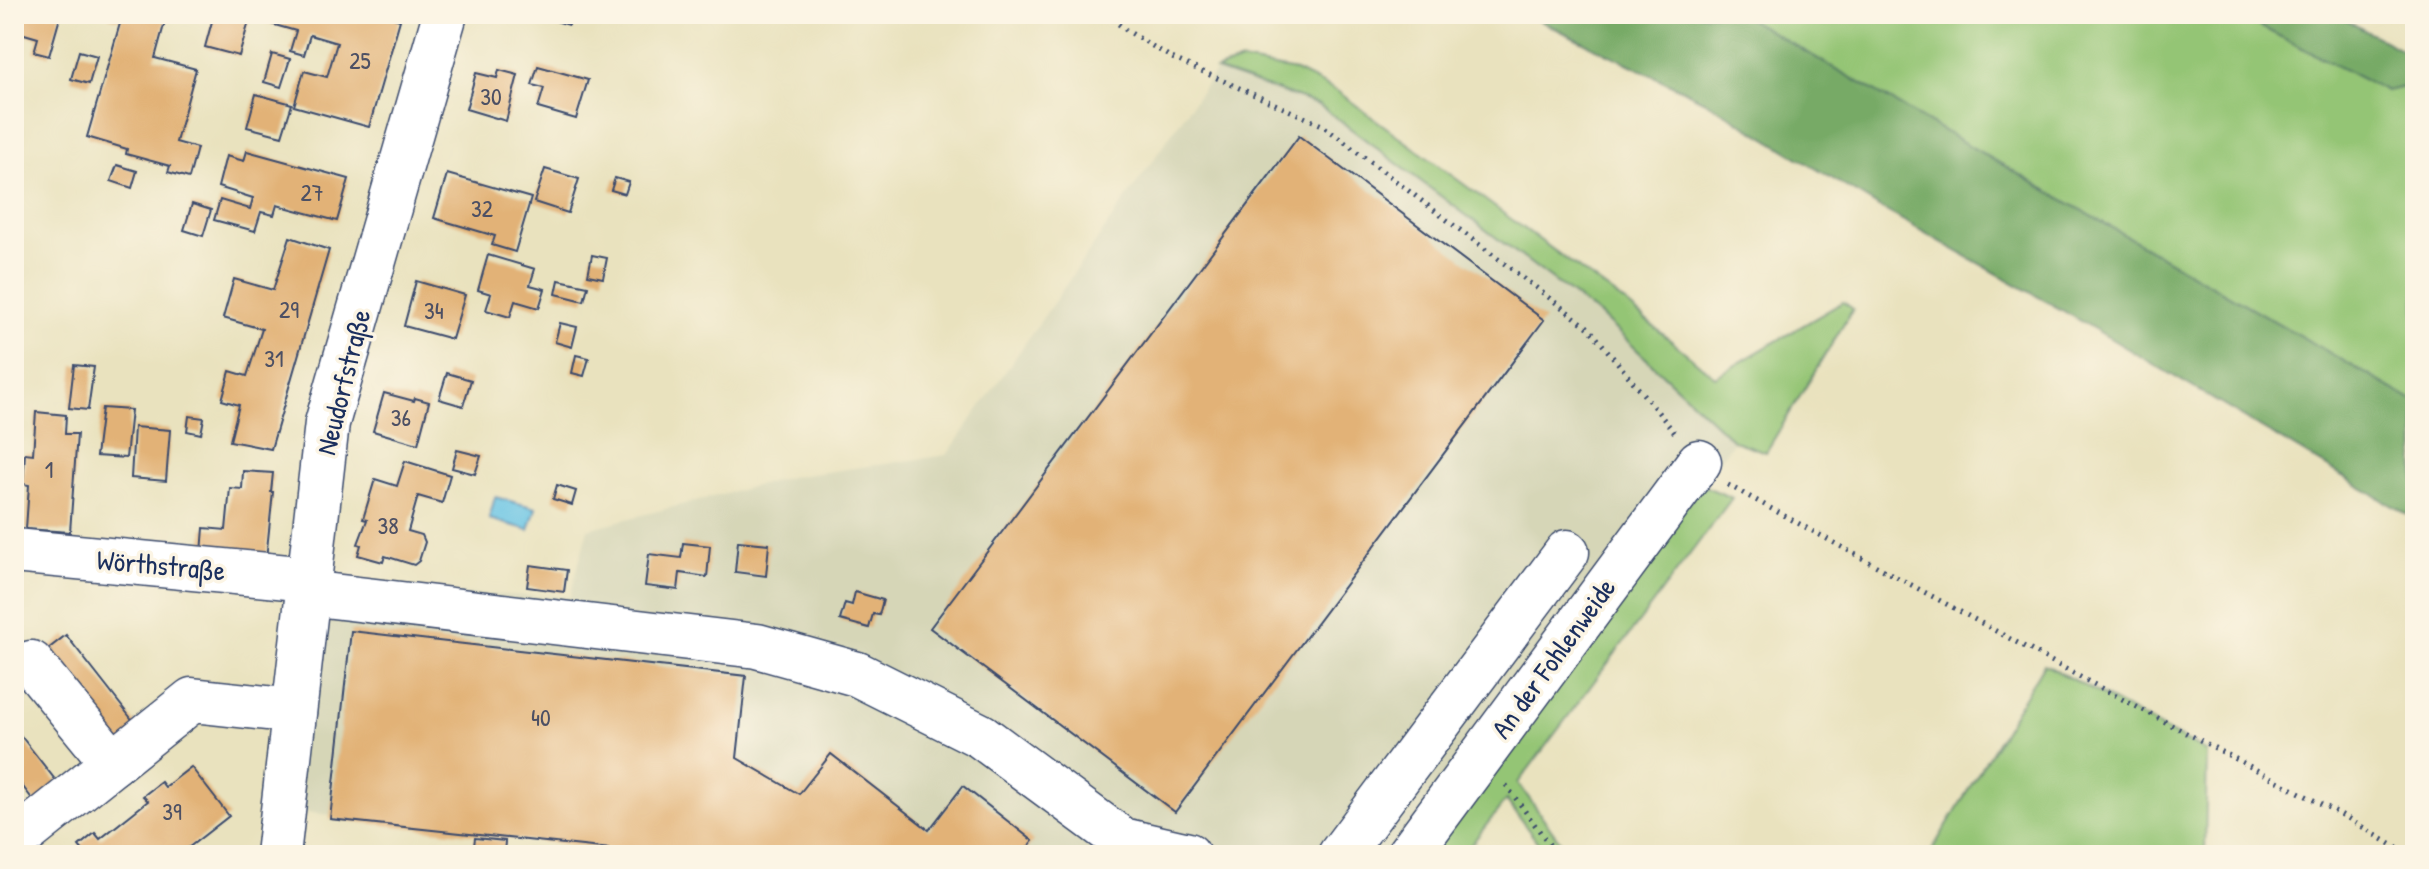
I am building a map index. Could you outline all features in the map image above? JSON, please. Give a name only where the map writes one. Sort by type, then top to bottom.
[{"type":"street","name":"Neudorfstraße","points":[[278,855],[327,423],[445,14]]},
{"type":"street","name":"An der Fohlenweide","points":[[1408,855],[1699,462]]},
{"type":"street","name":"Wörthstraße","points":[[14,551],[308,586],[757,646],[857,674],[981,736],[1122,840],[1188,855]]},
{"type":"street","points":[[1340,855],[1567,552]]},
{"type":"street","points":[[31,663],[113,763]]},
{"type":"street","points":[[14,842],[192,700],[294,711]]},
{"type":"path","points":[[1106,14],[1172,58],[1322,125],[1589,328],[1699,462],[1730,487],[2344,816],[2409,855]]},
{"type":"path","points":[[1483,754],[1557,855]]},
{"type":"shaded area","points":[[1216,70],[1319,105],[1602,317],[1734,441],[1426,855],[577,855],[578,842],[286,810],[312,589],[570,597],[588,529],[790,477],[947,455]]},
{"type":"green space","points":[[1526,14],[1740,14],[2415,402],[2415,519],[2074,317],[1879,207],[1705,101]]},
{"type":"green space","points":[[1740,14],[2236,14],[2386,91],[2404,87],[2415,73],[2415,402]]},
{"type":"green space","points":[[2236,14],[2335,14],[2414,57],[2415,73],[2404,87],[2386,91]]},
{"type":"green space","points":[[1241,61],[1296,71],[1337,91],[1624,302],[1715,377],[1843,302],[1853,309],[1766,452],[1734,441],[1602,317],[1319,105],[1216,70]]},
{"type":"green space","points":[[1702,485],[1732,498],[1518,783],[1570,855],[1547,855],[1506,800],[1463,855],[1426,855]]},
{"type":"green space","points":[[2044,664],[2207,752],[2205,855],[1929,855]]},
{"type":"water","points":[[495,497],[536,508],[529,530],[489,519]]},
{"type":"building","points":[[19,14],[61,14],[49,56],[34,52],[38,38],[14,31]]},
{"type":"building","points":[[110,14],[167,14],[155,58],[196,69],[176,142],[197,148],[189,178],[168,172],[170,166],[126,154],[127,149],[87,137],[121,20],[109,17]]},
{"type":"building","points":[[214,14],[380,14],[400,20],[369,127],[294,106],[304,71],[327,77],[337,43],[310,35],[304,55],[290,51],[296,31],[250,18],[239,56],[205,47]]},
{"type":"building","points":[[532,14],[572,14],[569,25]]},
{"type":"building","points":[[79,51],[97,56],[89,84],[71,79]]},
{"type":"building","points":[[272,54],[290,59],[281,87],[264,82]]},
{"type":"building","points":[[538,66],[588,80],[576,119],[538,108],[544,88],[532,85]]},
{"type":"building","points":[[499,70],[518,75],[506,121],[466,109],[476,73],[497,78]]},
{"type":"building","points":[[256,94],[292,104],[282,136],[247,127]]},
{"type":"building","points":[[1299,136],[1544,320],[1175,812],[930,628]]},
{"type":"building","points":[[247,151],[349,179],[337,221],[277,205],[274,215],[261,212],[255,231],[214,220],[220,200],[250,209],[253,198],[218,187],[226,156],[244,161]]},
{"type":"building","points":[[117,165],[137,171],[132,188],[111,181]]},
{"type":"building","points":[[545,169],[579,179],[568,213],[534,202]]},
{"type":"building","points":[[447,174],[531,198],[515,252],[492,245],[495,236],[434,218]]},
{"type":"building","points":[[615,178],[629,182],[625,194],[611,190]]},
{"type":"building","points":[[192,204],[211,210],[203,236],[184,230]]},
{"type":"building","points":[[290,237],[329,250],[271,449],[230,441],[239,405],[222,400],[230,371],[247,376],[262,329],[223,318],[234,279],[273,290]]},
{"type":"building","points":[[488,255],[535,269],[530,285],[545,289],[539,308],[515,301],[510,317],[486,310],[491,294],[478,290]]},
{"type":"building","points":[[592,255],[607,258],[603,278],[588,275]]},
{"type":"building","points":[[559,280],[588,286],[584,301],[556,294]]},
{"type":"building","points":[[416,281],[465,295],[452,339],[404,326]]},
{"type":"building","points":[[560,323],[577,327],[572,347],[555,342]]},
{"type":"building","points":[[576,355],[589,358],[584,376],[572,373]]},
{"type":"building","points":[[74,365],[94,367],[88,410],[69,408]]},
{"type":"building","points":[[447,373],[471,380],[463,406],[439,399]]},
{"type":"building","points":[[384,393],[429,402],[418,444],[373,431]]},
{"type":"building","points":[[102,408],[131,410],[126,458],[96,456]]},
{"type":"building","points":[[36,412],[66,415],[65,434],[77,434],[70,532],[26,529],[29,485],[23,484],[25,453],[33,454]]},
{"type":"building","points":[[189,416],[204,418],[201,434],[187,431]]},
{"type":"building","points":[[134,427],[170,430],[166,481],[131,478]]},
{"type":"building","points":[[457,450],[481,456],[475,474],[452,468]]},
{"type":"building","points":[[405,461],[450,475],[442,503],[418,496],[408,531],[422,535],[425,542],[419,561],[414,565],[385,556],[383,562],[358,555],[361,545],[358,544],[367,520],[363,519],[375,479],[397,486]]},
{"type":"building","points":[[243,471],[273,473],[266,559],[202,553],[204,528],[226,530],[230,488],[242,489]]},
{"type":"building","points":[[557,485],[576,491],[572,505],[553,499]]},
{"type":"building","points":[[738,541],[769,544],[766,576],[735,572]]},
{"type":"building","points":[[683,543],[710,546],[707,577],[680,573],[678,590],[645,586],[649,554],[681,558]]},
{"type":"building","points":[[530,565],[567,570],[564,592],[527,587]]},
{"type":"building","points":[[855,592],[883,600],[879,615],[873,614],[869,628],[840,620],[845,603],[852,605]]},
{"type":"building","points":[[351,631],[746,676],[737,758],[799,794],[831,754],[929,830],[963,786],[1033,841],[1022,855],[666,855],[330,819]]},
{"type":"building","points":[[66,635],[141,731],[118,749],[43,653]]},
{"type":"building","points":[[14,727],[64,791],[40,809],[14,775]]},
{"type":"building","points":[[191,767],[229,816],[179,855],[81,855],[84,852],[79,846],[95,833],[100,839],[148,801],[143,796],[161,782],[165,787]]},
{"type":"building","points":[[475,838],[505,841],[504,855],[473,854]]}]
